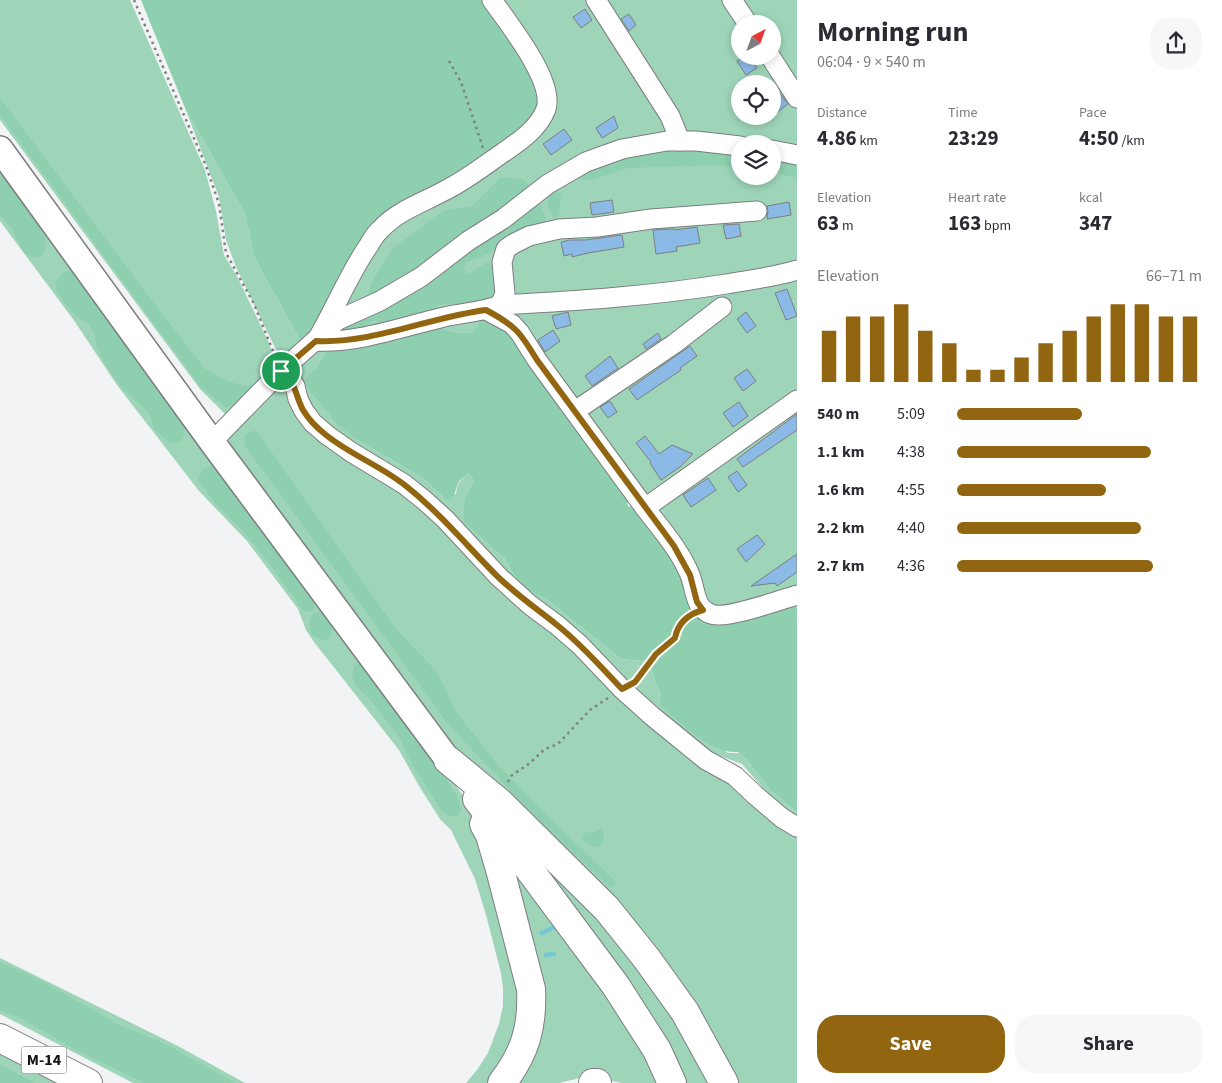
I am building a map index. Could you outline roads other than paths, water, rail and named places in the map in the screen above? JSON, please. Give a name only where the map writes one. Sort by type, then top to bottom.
[{"type":"highway","points":[[448,760],[499,802],[607,909],[685,1012],[724,1083]]},
{"type":"highway","points":[[448,760],[490,835],[523,953],[531,989],[532,1007],[526,1041],[514,1067],[502,1083]]},
{"type":"highway","points":[[448,760],[616,986],[657,1050],[672,1083]]},
{"type":"highway","name":"М-14","points":[[0,1038],[88,1083]]},
{"type":"main road","points":[[0,149],[212,442],[448,760]]},
{"type":"lane","points":[[316,341],[351,273],[379,230],[403,211],[446,190],[526,136],[538,122],[546,108],[546,92],[539,70],[492,0]]},
{"type":"lane","points":[[596,0],[670,116],[680,141]]},
{"type":"lane","points":[[732,0],[742,15]]},
{"type":"lane","points":[[776,65],[797,98]]},
{"type":"lane","points":[[212,442],[281,371],[338,320],[380,301],[421,277],[468,241],[503,219],[548,184],[586,162],[622,149],[666,141],[731,145]]},
{"type":"lane","points":[[781,152],[797,155]]},
{"type":"lane","points":[[493,308],[505,294],[502,262],[506,249],[529,236],[559,230],[651,218],[757,211]]},
{"type":"lane","points":[[316,341],[335,342],[493,308],[702,288],[784,274],[797,270]]},
{"type":"lane","points":[[575,411],[667,349],[722,307]]},
{"type":"lane","points":[[493,308],[520,332],[537,360],[674,546],[690,575],[697,602],[703,610],[712,615],[730,614],[797,595]]},
{"type":"lane","points":[[281,371],[287,375],[295,386],[298,399],[313,423],[351,452],[380,468],[424,500],[498,577],[580,645],[622,689],[652,716],[706,760],[735,776],[782,818],[797,827]]},
{"type":"lane","points":[[645,508],[797,400]]},
{"type":"waterway","points":[[542,933],[559,925]]},
{"type":"waterway","points":[[546,955],[554,954]]}]
